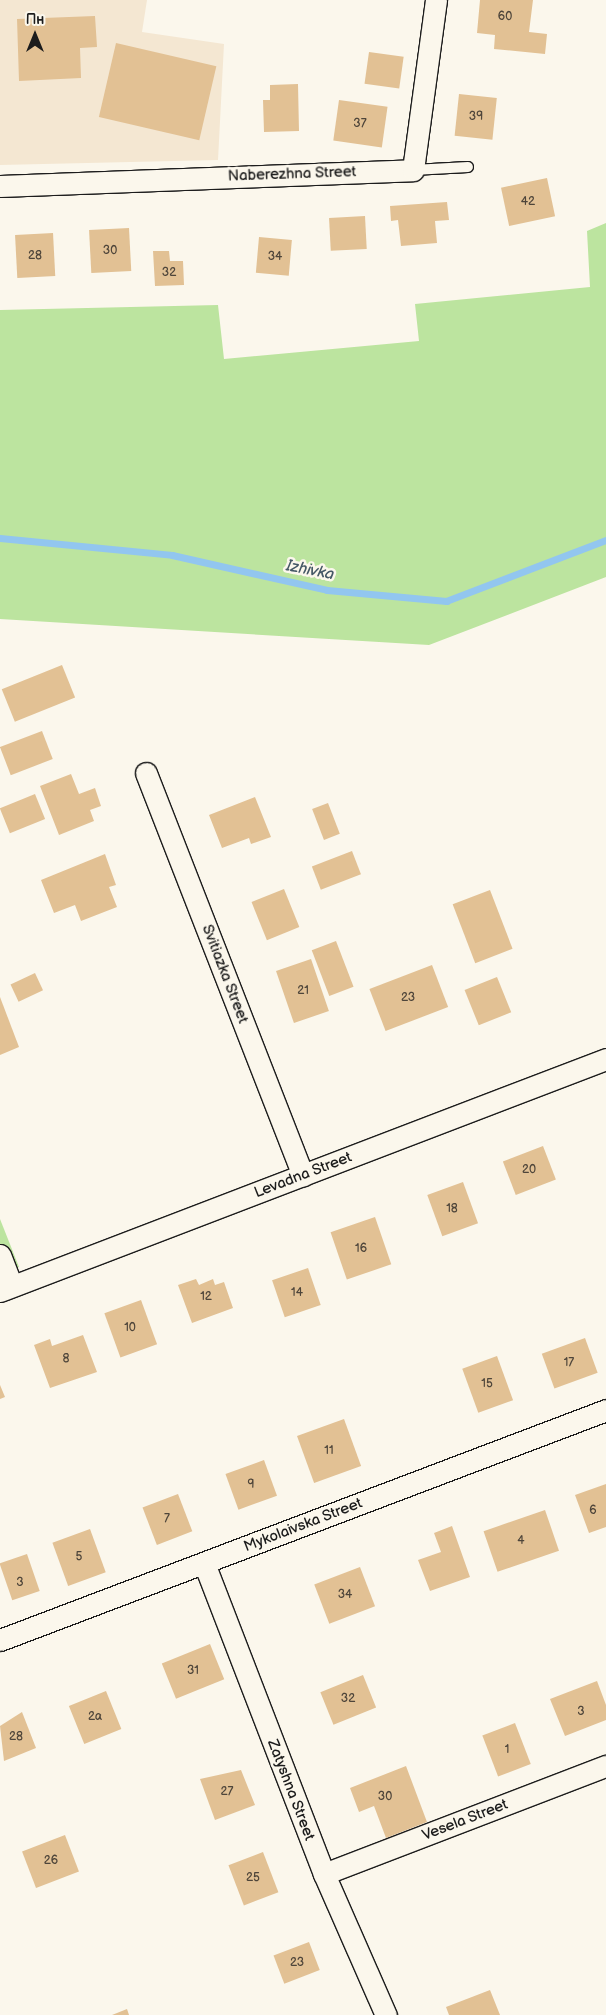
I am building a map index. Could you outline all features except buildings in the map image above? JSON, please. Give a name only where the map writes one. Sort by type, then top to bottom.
[{"type":"street","points":[[413,170],[436,0]]},
{"type":"street","name":"Naberezhna Street","points":[[0,186],[413,170]]},
{"type":"street","name":"Svitiazka Street","points":[[146,773],[303,1175]]},
{"type":"street","name":"Levadna Street","points":[[6,1288],[606,1059]]},
{"type":"street","points":[[0,1255],[6,1288]]},
{"type":"street","name":"Mykolaivska Street","points":[[0,1640],[606,1410]]},
{"type":"street","name":"Zatyshna Street","points":[[204,1563],[324,1874],[386,2015]]},
{"type":"street","name":"Vesela Street","points":[[324,1874],[606,1766]]},
{"type":"lane","points":[[413,170],[468,168]]},
{"type":"shaded area","points":[[0,0],[147,0],[142,32],[224,44],[218,160],[0,165]]},
{"type":"green space","points":[[606,223],[606,577],[429,645],[0,619],[0,310],[218,305],[224,359],[419,341],[415,304],[590,287],[587,231]]},
{"type":"green space","points":[[0,1219],[19,1267],[0,1274]]},
{"type":"waterway","name":"Izhivka","points":[[0,538],[172,555],[327,590],[446,601],[606,540]]}]
